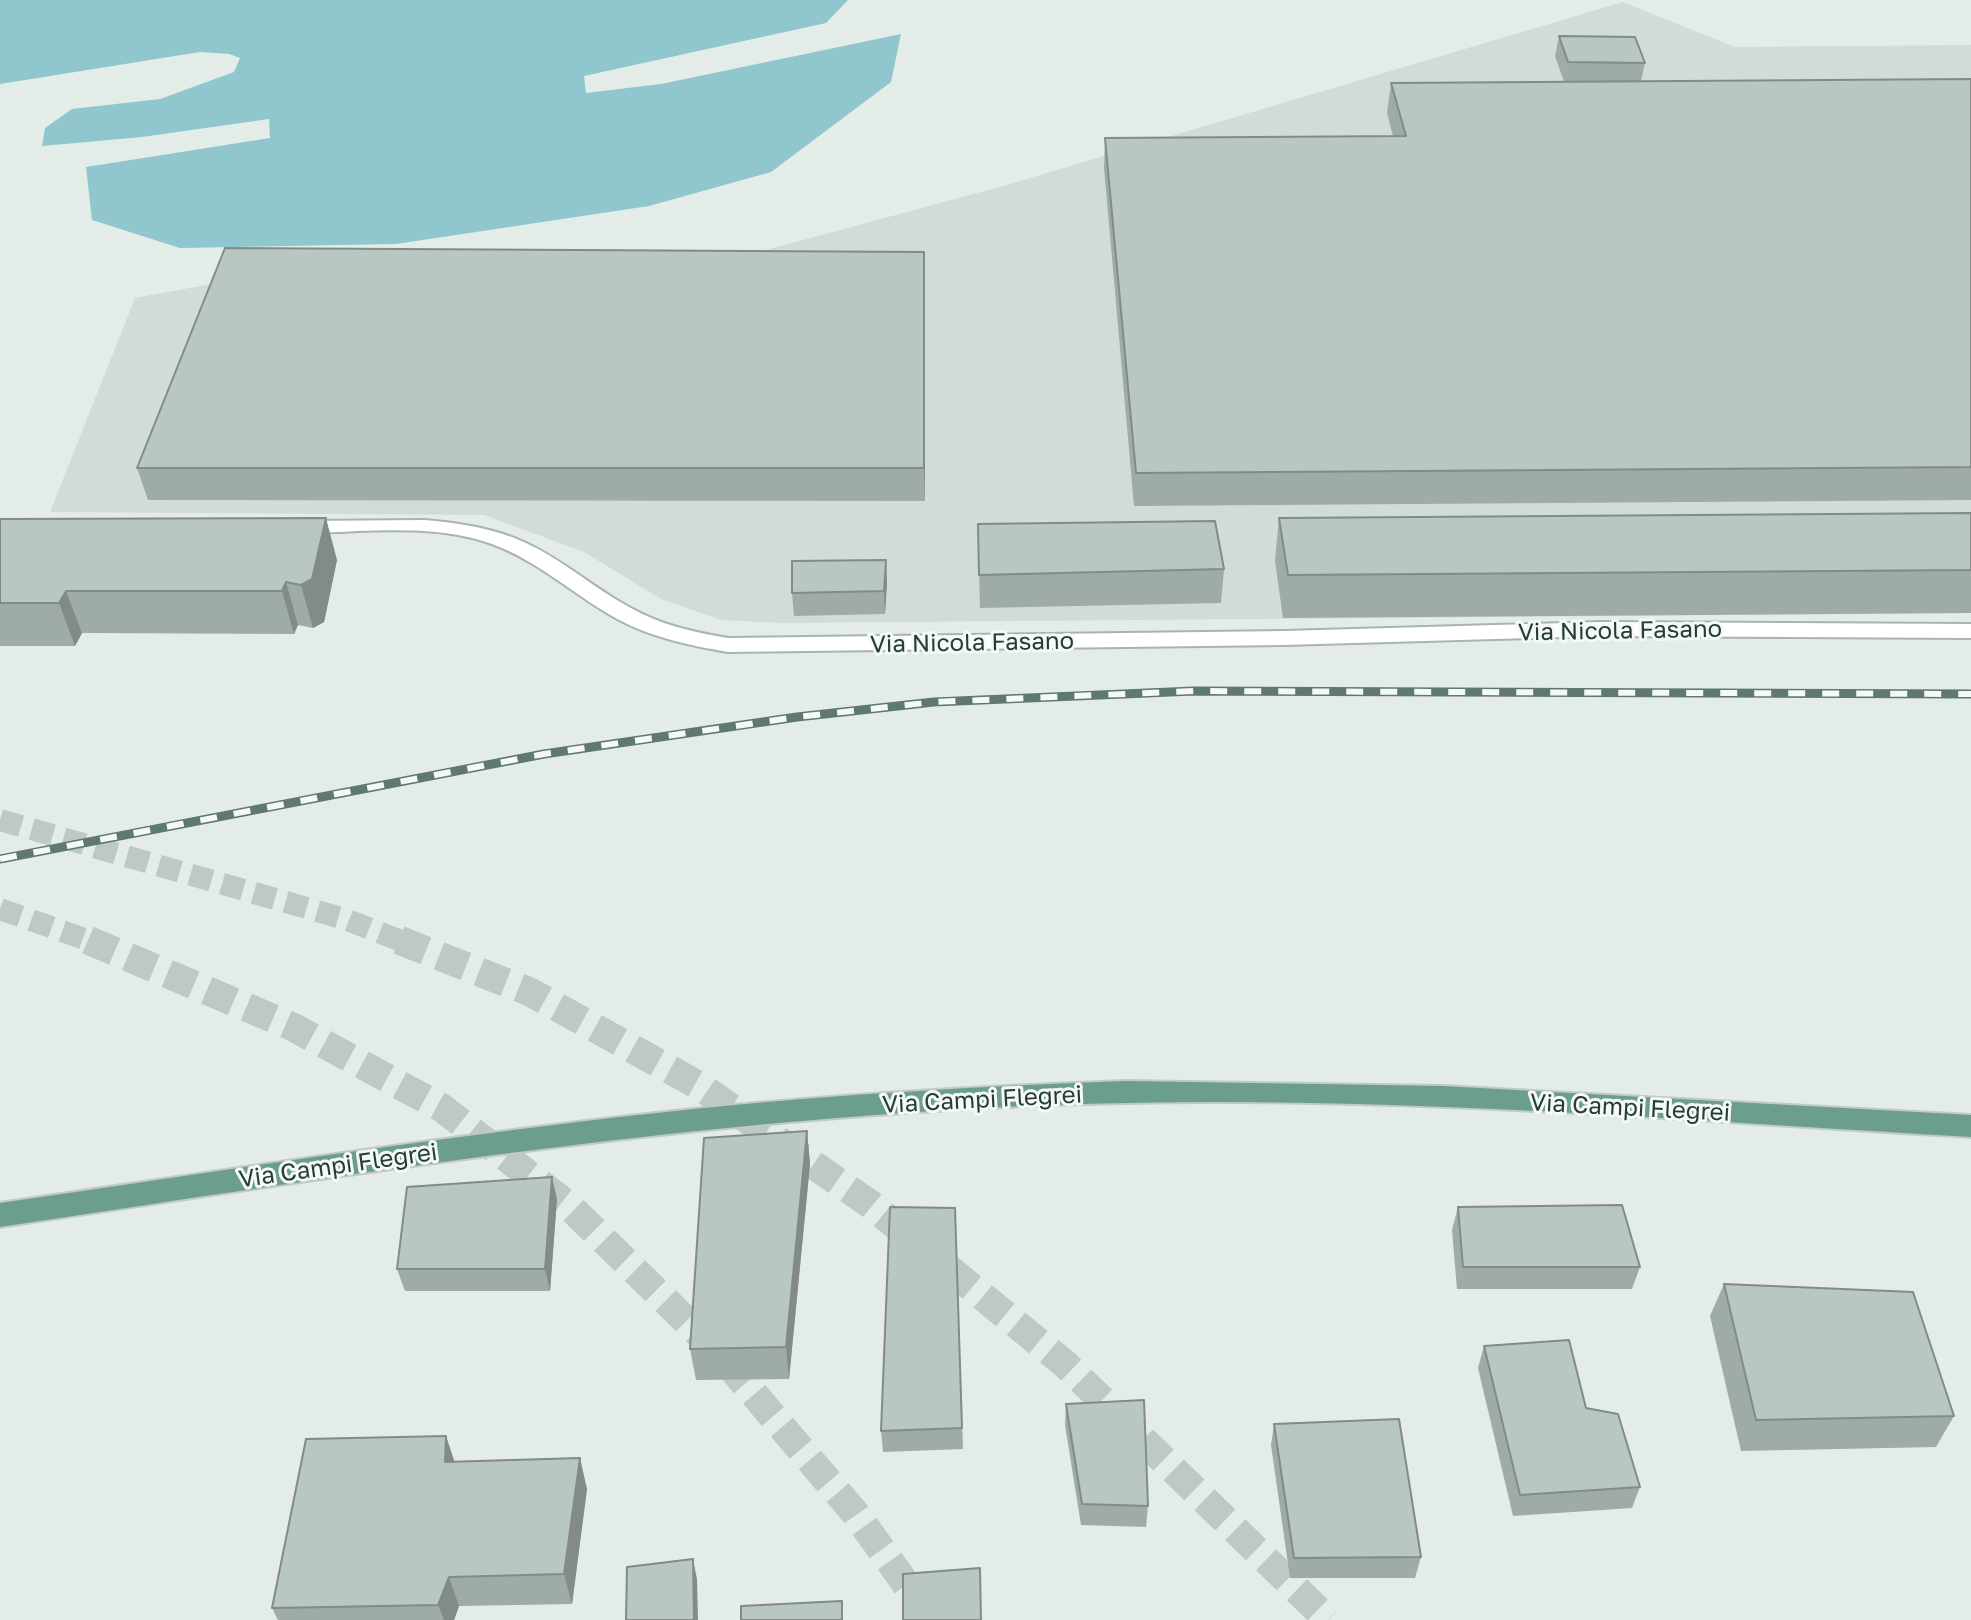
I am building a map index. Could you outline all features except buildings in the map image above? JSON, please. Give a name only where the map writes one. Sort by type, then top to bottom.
[{"type":"main road","name":"Via Campi Flegrei","points":[[0,1215],[648,1124],[909,1103],[1126,1092],[1419,1097],[1971,1126]]},
{"type":"street","name":"Via Nicola Fasano","points":[[278,527],[436,528],[497,538],[547,563],[639,622],[668,633],[728,645],[1284,638],[1601,629],[1971,631]]},
{"type":"shaded area","points":[[1623,2],[1735,47],[1971,45],[1971,613],[783,623],[721,620],[661,599],[584,552],[484,515],[50,512],[135,298],[233,280],[666,277],[1003,186]]},
{"type":"water","points":[[0,0],[848,0],[826,23],[584,76],[586,93],[661,84],[901,34],[891,82],[771,172],[649,206],[396,244],[180,248],[92,220],[86,167],[270,138],[269,119],[142,137],[42,146],[45,128],[72,109],[160,99],[234,72],[240,58],[200,52],[0,84]]},
{"type":"tunnel","points":[[0,820],[345,919],[404,942]]},
{"type":"tunnel","points":[[0,909],[91,941]]},
{"type":"tunnel","points":[[399,940],[530,992],[698,1085],[870,1204],[1065,1364],[1328,1620]]},
{"type":"tunnel","points":[[91,941],[293,1027],[442,1108],[569,1206],[718,1352],[855,1513],[932,1620]]},
{"type":"railway","points":[[0,859],[544,754],[797,717],[934,702],[1194,691],[1971,694]]}]
